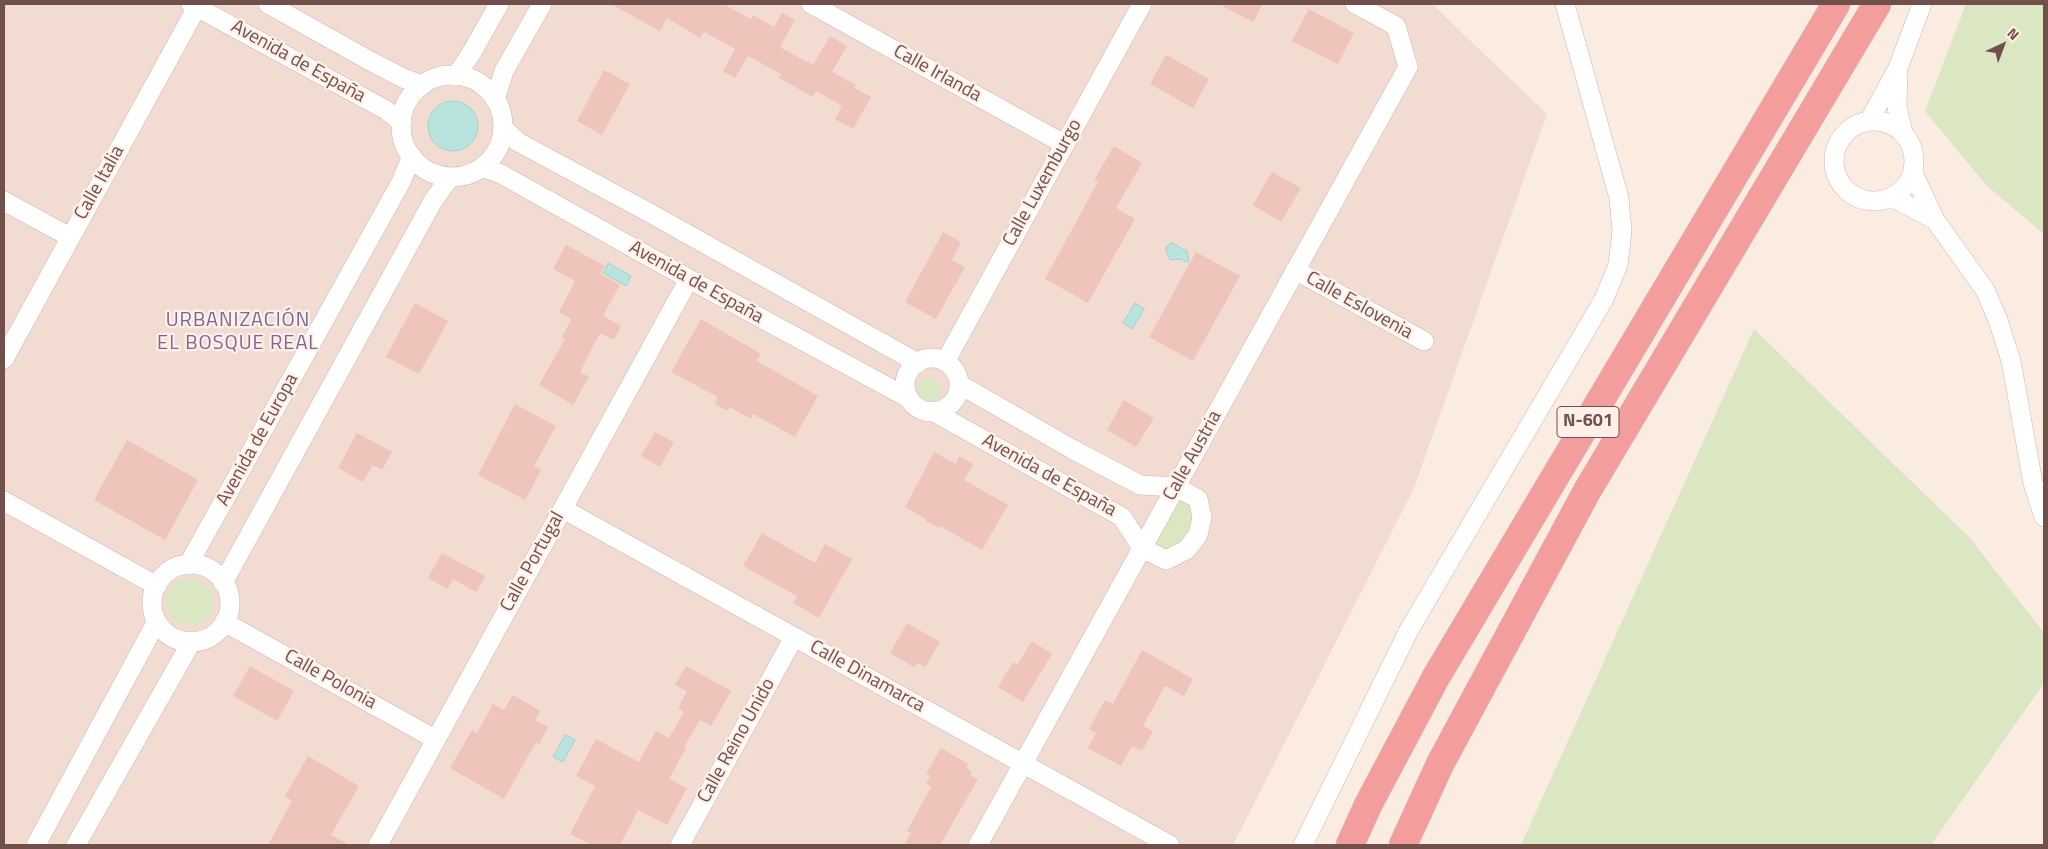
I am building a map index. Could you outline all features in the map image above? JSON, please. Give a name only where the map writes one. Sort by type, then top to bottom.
[{"type":"highway","name":"N-601","points":[[1350,845],[1368,805],[1436,677],[1836,4]]},
{"type":"highway","name":"N-601","points":[[1403,845],[1440,764],[1587,491],[1877,4]]},
{"type":"street","name":"Avenida de España","points":[[268,4],[396,75],[423,85]]},
{"type":"street","points":[[456,76],[500,4]]},
{"type":"street","points":[[495,100],[504,71],[542,4]]},
{"type":"street","name":"Calle Irlanda","points":[[811,4],[1064,144]]},
{"type":"street","name":"Calle Luxemburgo","points":[[945,362],[1142,4]]},
{"type":"street","name":"Calle Austria","points":[[978,845],[1408,67],[1396,26],[1355,4]]},
{"type":"street","points":[[1303,845],[1409,630],[1604,299],[1618,265],[1622,231],[1619,198],[1565,4]]},
{"type":"street","points":[[1869,121],[1898,68],[1922,4]]},
{"type":"street","name":"Avenida de España","points":[[194,5],[386,110],[402,124]]},
{"type":"street","name":"Calle Italia","points":[[4,359],[194,5]]},
{"type":"street","points":[[1898,68],[1897,107],[1903,132]]},
{"type":"street","points":[[437,76],[456,76],[464,76],[488,88],[502,111],[503,138],[491,162],[482,168],[468,176],[441,177],[417,165],[402,142],[401,115],[414,91],[437,76]]},
{"type":"street","points":[[1869,121],[1887,123],[1903,132],[1910,141],[1914,151],[1915,162],[1909,183],[1902,191],[1880,201],[1866,201],[1854,196],[1844,187],[1835,170],[1834,161],[1840,139],[1848,130],[1858,124],[1869,121]]},
{"type":"street","name":"Avenida de España","points":[[503,128],[518,142],[648,212],[918,363]]},
{"type":"street","name":"Avenida de Europa","points":[[188,565],[401,182],[412,156]]},
{"type":"street","name":"Avenida de España","points":[[482,168],[501,174],[910,399]]},
{"type":"street","points":[[1913,173],[1935,220],[1985,290],[1998,320],[2011,361],[2033,483],[2044,517]]},
{"type":"street","name":"Avenida de Europa","points":[[223,583],[433,200],[450,177]]},
{"type":"street","points":[[1892,197],[1935,220]]},
{"type":"street","points":[[4,201],[70,237]]},
{"type":"street","name":"Calle Eslovenia","points":[[1295,270],[1424,341]]},
{"type":"street","name":"Calle Portugal","points":[[378,845],[689,279]]},
{"type":"street","points":[[925,358],[938,358],[945,362],[951,365],[958,377],[959,391],[952,403],[940,411],[926,411],[914,405],[906,393],[906,378],[913,366],[925,358]]},
{"type":"street","name":"Avenida de España","points":[[932,411],[1122,516],[1142,548],[1166,560],[1186,550],[1198,535],[1202,517],[1198,499],[1176,487],[1140,485],[1072,449],[959,384]]},
{"type":"street","points":[[4,501],[157,586]]},
{"type":"street","name":"Calle Dinamarca","points":[[563,509],[1170,845]]},
{"type":"street","points":[[200,564],[218,574],[223,583],[228,592],[229,612],[220,630],[202,641],[182,642],[164,632],[153,614],[152,594],[162,576],[179,565],[200,564]]},
{"type":"street","points":[[36,845],[157,621]]},
{"type":"street","name":"Calle Polonia","points":[[224,622],[435,739]]},
{"type":"street","name":"Calle Reino Unido","points":[[680,845],[794,637]]},
{"type":"street","points":[[76,845],[192,641]]},
{"type":"shaded area","points":[[4,4],[1432,4],[1547,114],[1414,488],[1233,845],[4,845]]},
{"type":"green space","points":[[1966,4],[2044,4],[2044,234],[1986,185],[1925,111]]},
{"type":"green space","points":[[1754,329],[1970,538],[2044,633],[2044,683],[1931,845],[1521,845]]},
{"type":"green space","points":[[929,378],[937,382],[941,390],[937,398],[929,402],[921,398],[917,390],[921,382]]},
{"type":"green space","points":[[1181,501],[1190,502],[1195,525],[1187,540],[1174,550],[1160,551],[1157,538],[1177,503]]},
{"type":"green space","points":[[185,578],[195,578],[207,585],[214,597],[214,607],[207,619],[195,626],[185,626],[177,622],[170,615],[166,607],[166,597],[170,589],[177,582]]},
{"type":"water","points":[[453,101],[462,103],[473,112],[478,126],[476,135],[467,146],[453,151],[444,149],[433,140],[428,126],[430,117],[439,106]]},
{"type":"water","points":[[1172,243],[1187,251],[1189,261],[1186,262],[1180,259],[1170,260],[1166,250],[1167,246]]},
{"type":"water","points":[[608,263],[631,276],[626,286],[603,273]]},
{"type":"water","points":[[1135,303],[1144,309],[1132,329],[1123,323]]},
{"type":"water","points":[[565,735],[575,740],[563,762],[553,757]]},
{"type":"building","points":[[611,4],[723,4],[751,19],[753,15],[774,27],[782,13],[795,20],[780,47],[813,65],[830,36],[847,46],[832,72],[856,85],[854,88],[871,97],[853,129],[835,119],[842,106],[816,91],[813,97],[779,78],[781,74],[748,56],[735,78],[723,71],[735,49],[704,32],[700,38],[667,18],[660,31]]},
{"type":"building","points":[[1219,4],[1263,4],[1253,22]]},
{"type":"building","points":[[1309,9],[1354,33],[1338,64],[1292,41]]},
{"type":"building","points":[[1166,55],[1209,79],[1193,108],[1150,84]]},
{"type":"building","points":[[604,70],[630,84],[602,135],[577,121]]},
{"type":"building","points":[[1114,146],[1142,163],[1116,208],[1135,219],[1088,303],[1045,279],[1098,182],[1094,180]]},
{"type":"building","points":[[1272,172],[1301,188],[1281,222],[1253,205]]},
{"type":"building","points":[[943,232],[961,242],[952,260],[965,267],[936,319],[905,302]]},
{"type":"building","points":[[566,245],[605,266],[600,274],[620,285],[603,316],[621,326],[614,340],[600,333],[580,372],[589,377],[573,405],[539,385],[565,339],[562,337],[571,319],[559,312],[575,281],[553,269]]},
{"type":"building","points":[[1196,252],[1240,276],[1193,361],[1149,337]]},
{"type":"building","points":[[415,303],[448,321],[419,374],[386,357]]},
{"type":"building","points":[[701,319],[761,354],[757,361],[818,396],[795,437],[753,414],[751,419],[730,407],[727,411],[714,404],[718,397],[671,372]]},
{"type":"building","points":[[1124,400],[1154,418],[1136,447],[1107,430]]},
{"type":"building","points":[[515,404],[556,426],[534,466],[541,470],[525,500],[478,475]]},
{"type":"building","points":[[655,432],[674,442],[660,467],[641,456]]},
{"type":"building","points":[[357,433],[392,452],[382,470],[373,465],[363,482],[338,468]]},
{"type":"building","points":[[127,440],[198,480],[165,540],[94,500]]},
{"type":"building","points":[[934,452],[956,464],[959,456],[973,464],[964,480],[1008,505],[982,550],[940,526],[939,528],[925,521],[926,519],[905,507]]},
{"type":"building","points":[[762,533],[815,563],[825,544],[852,559],[819,618],[793,603],[797,596],[743,566]]},
{"type":"building","points":[[442,553],[485,576],[476,592],[453,579],[447,589],[428,578]]},
{"type":"building","points":[[907,623],[940,642],[925,667],[917,663],[914,667],[890,653]]},
{"type":"building","points":[[1032,641],[1052,654],[1023,702],[998,687],[1013,662],[1017,665]]},
{"type":"building","points":[[1142,650],[1193,679],[1184,696],[1165,686],[1143,726],[1153,731],[1142,751],[1132,746],[1121,766],[1088,748],[1096,733],[1089,729],[1105,700],[1113,704]]},
{"type":"building","points":[[250,666],[294,691],[277,721],[233,696]]},
{"type":"building","points":[[686,666],[731,691],[711,726],[700,720],[684,747],[686,748],[669,779],[687,788],[667,825],[638,810],[620,845],[591,845],[570,834],[595,786],[576,776],[596,739],[639,762],[656,731],[669,738],[684,712],[678,708],[687,691],[675,685]]},
{"type":"building","points":[[513,695],[540,711],[535,720],[548,727],[539,744],[536,742],[504,799],[450,768],[472,730],[477,733],[493,704],[504,710]]},
{"type":"building","points":[[941,748],[968,764],[966,768],[972,772],[970,775],[978,779],[940,845],[904,845],[911,833],[907,831],[931,787],[926,784],[930,776],[926,774]]},
{"type":"building","points":[[308,756],[359,786],[331,835],[350,845],[268,845],[292,801],[285,796]]},
{"type":"district","name":"URBANIZACIÓN EL BOSQUE REAL","points":[[238,332]]}]
